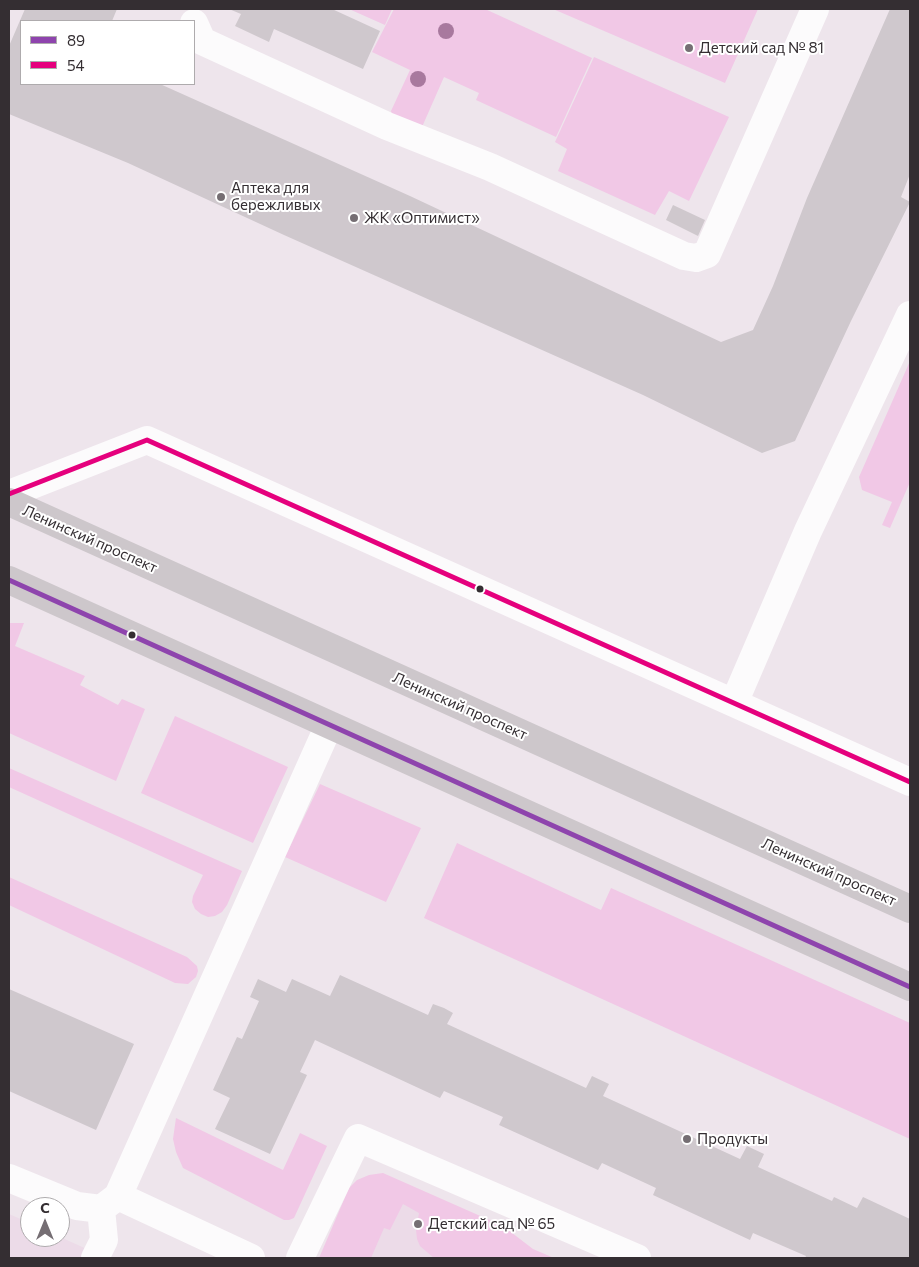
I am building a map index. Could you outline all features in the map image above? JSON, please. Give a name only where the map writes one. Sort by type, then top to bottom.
[{"type":"main road","name":"Ленинский проспект","points":[[9,502],[910,909]]},
{"type":"main road","points":[[9,580],[910,987]]},
{"type":"street","points":[[195,26],[202,41],[388,126],[490,167],[658,245],[684,256],[696,258],[706,254],[815,9]]},
{"type":"street","points":[[734,703],[808,530],[910,315]]},
{"type":"street","points":[[9,494],[146,440],[910,782]]},
{"type":"street","points":[[95,1258],[104,1240],[109,1202],[329,725]]},
{"type":"street","points":[[300,1258],[358,1138],[625,1256]]},
{"type":"street","points":[[9,1178],[77,1206],[109,1202],[251,1258]]},
{"type":"shaded area","points":[[349,9],[392,9],[385,25]]},
{"type":"shaded area","points":[[394,9],[485,9],[592,58],[556,137],[476,100],[479,93],[444,77],[422,127],[393,121],[391,111],[410,70],[372,52]]},
{"type":"shaded area","name":"Детский сад № 81","points":[[553,9],[758,9],[725,83]]},
{"type":"shaded area","points":[[594,57],[729,117],[689,201],[669,191],[655,215],[558,171],[567,149],[555,142]]},
{"type":"shaded area","points":[[910,361],[910,482],[890,528],[882,525],[892,502],[862,490],[859,477]]},
{"type":"shaded area","points":[[9,623],[24,623],[15,646],[85,676],[80,685],[118,705],[122,699],[145,709],[116,781],[9,733]]},
{"type":"shaded area","points":[[175,716],[288,767],[253,843],[141,793]]},
{"type":"shaded area","points":[[9,768],[242,871],[227,905],[222,912],[215,916],[208,917],[201,914],[195,909],[192,902],[203,875],[9,787]]},
{"type":"shaded area","points":[[320,784],[421,828],[386,902],[285,857]]},
{"type":"shaded area","points":[[457,843],[601,910],[611,888],[910,1023],[910,1139],[424,918]]},
{"type":"shaded area","points":[[9,877],[187,957],[197,966],[196,977],[188,984],[175,983],[9,905]]},
{"type":"shaded area","points":[[176,1118],[283,1170],[300,1133],[327,1146],[294,1218],[284,1220],[183,1168],[173,1139]]},
{"type":"shaded area","points":[[383,1173],[503,1226],[533,1249],[554,1258],[434,1258],[420,1246],[417,1239],[416,1230],[419,1213],[403,1204],[390,1230],[384,1228],[371,1258],[319,1258],[349,1188],[357,1180],[369,1175]]},
{"type":"shaded area","name":"Детский сад № 65","points":[[387,1190],[542,1258],[357,1258]]},
{"type":"shaded area","points":[[9,1214],[20,1219],[20,1247],[70,1247],[70,1241],[107,1258],[9,1258]]},
{"type":"building","name":"ЖК «Оптимист»","points":[[25,9],[117,9],[112,20],[20,20]]},
{"type":"building","points":[[229,9],[332,9],[380,31],[363,69],[274,29],[269,42],[235,26],[241,14]]},
{"type":"building","name":"ЖК «Оптимист»","points":[[890,9],[910,9],[910,174],[901,197],[910,202],[851,321],[795,441],[762,453],[643,395],[284,235],[128,163],[9,114],[9,46],[20,21],[20,85],[162,85],[410,196],[721,342],[753,330],[773,286],[807,198]]},
{"type":"building","points":[[673,205],[705,220],[698,236],[666,220]]},
{"type":"building","points":[[340,975],[428,1015],[433,1004],[444,1008],[453,1013],[447,1024],[586,1088],[592,1076],[609,1084],[603,1096],[740,1159],[747,1146],[764,1154],[758,1167],[832,1201],[834,1197],[857,1208],[863,1197],[910,1219],[910,1258],[805,1258],[806,1256],[753,1233],[750,1240],[653,1195],[656,1188],[602,1163],[598,1170],[499,1125],[503,1117],[444,1091],[440,1098],[315,1040],[300,1072],[307,1075],[270,1154],[215,1129],[230,1098],[213,1090],[237,1037],[242,1039],[259,1001],[250,997],[258,979],[286,992],[292,979],[330,996]]},
{"type":"building","points":[[9,989],[134,1044],[96,1130],[9,1091]]},
{"type":"transit line","name":"54","points":[[9,494],[147,440],[910,782]]},
{"type":"transit line","name":"89","points":[[9,580],[910,987]]},
{"type":"place","name":"Детский сад № 81","points":[[689,48]]},
{"type":"place","name":"Аптека для бережливых","points":[[221,197]]},
{"type":"place","name":"ЖК «Оптимист»","points":[[354,218]]},
{"type":"place","name":"Продукты","points":[[687,1139]]},
{"type":"place","name":"Детский сад № 65","points":[[418,1224]]}]
